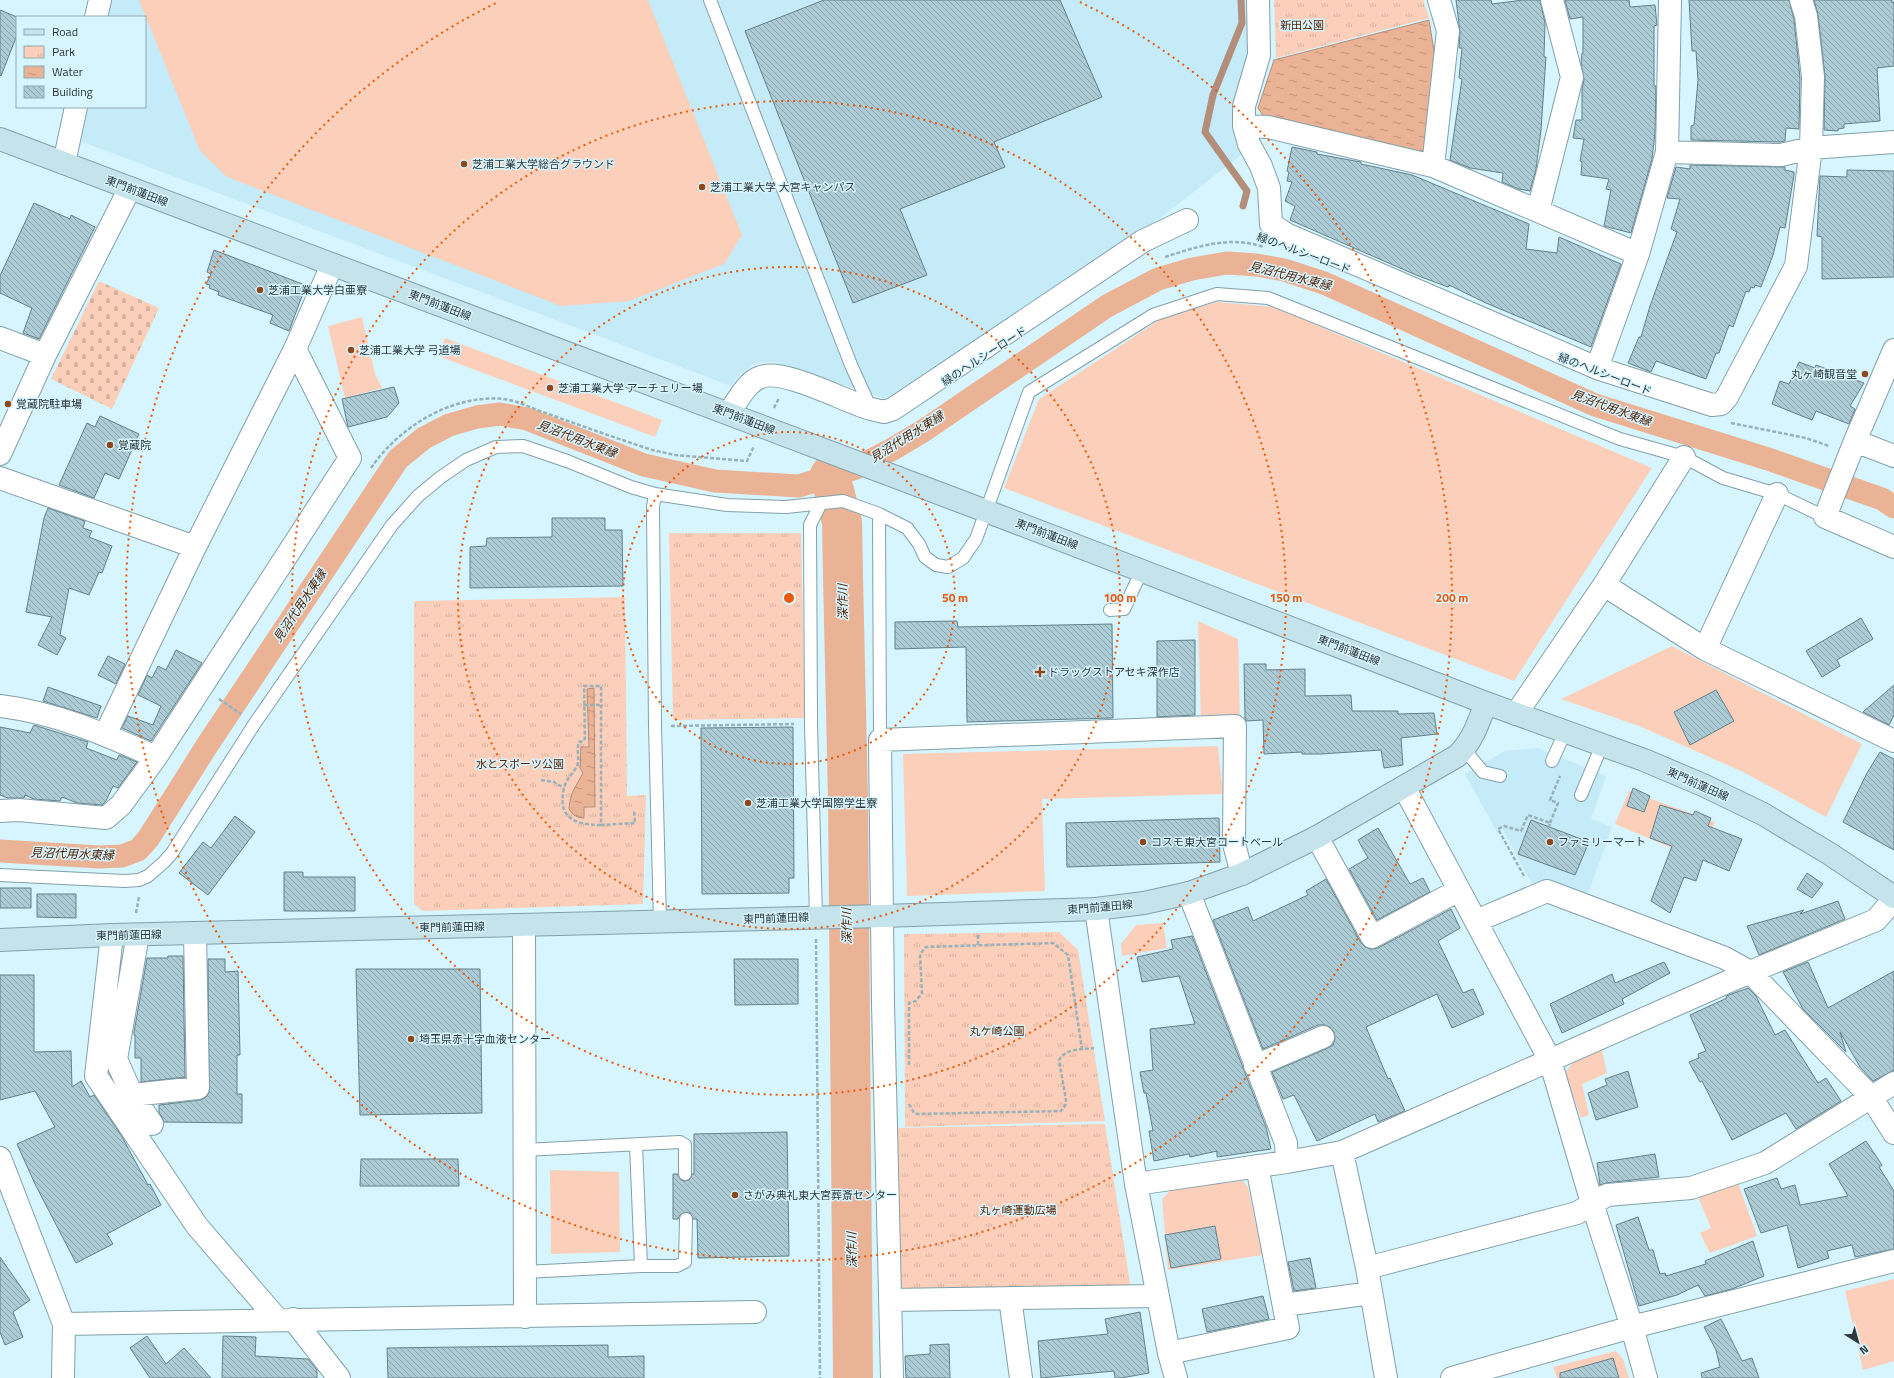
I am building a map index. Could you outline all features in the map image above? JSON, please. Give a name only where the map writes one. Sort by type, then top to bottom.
[{"type":"main road","name":"東門前蓮田線","points":[[0,139],[986,510],[1486,704],[1644,760],[1703,785],[1763,814],[1830,854],[1894,898]]},
{"type":"main road","name":"東門前蓮田線","points":[[0,940],[195,933],[660,922],[1096,909],[1144,903],[1188,892],[1242,874],[1317,837],[1458,756],[1473,736],[1486,704]]},
{"type":"street","points":[[96,16],[100,0]]},
{"type":"street","points":[[1258,0],[1259,55],[1244,106],[1244,126],[1249,144],[1261,166],[1269,188],[1270,224],[1286,234],[1597,368],[1712,405],[1721,404],[1727,397],[1796,266],[1811,148],[1813,77],[1806,16],[1801,0]]},
{"type":"street","points":[[1433,166],[1448,31],[1439,0]]},
{"type":"street","points":[[1538,211],[1572,77],[1552,0]]},
{"type":"street","points":[[1597,368],[1638,254],[1667,152],[1670,0]]},
{"type":"street","points":[[64,163],[76,108]]},
{"type":"street","points":[[1244,126],[1268,127],[1433,166],[1638,254]]},
{"type":"street","points":[[1667,152],[1781,155],[1811,148],[1894,142]]},
{"type":"street","points":[[0,454],[45,355],[130,188]]},
{"type":"street","points":[[729,413],[747,388],[756,380],[761,377],[779,375],[871,409],[884,412],[893,409],[905,403],[1143,241],[1187,220]]},
{"type":"street","points":[[105,734],[195,547],[295,349],[332,265]]},
{"type":"street","points":[[0,338],[45,355]]},
{"type":"street","points":[[0,811],[19,810],[106,818],[121,805],[156,757],[350,458],[295,349]]},
{"type":"street","points":[[1894,350],[1845,450],[1827,512],[1894,547]]},
{"type":"street","points":[[1845,450],[1894,456]]},
{"type":"street","points":[[1516,714],[1604,585],[1684,457]]},
{"type":"street","points":[[0,478],[195,547]]},
{"type":"street","points":[[1705,649],[1777,494]]},
{"type":"street","points":[[1604,585],[1705,649],[1894,741]]},
{"type":"street","points":[[0,706],[49,714],[105,734],[156,757]]},
{"type":"street","points":[[892,1378],[883,1003],[878,916],[880,740],[1235,726],[1234,844],[1242,874]]},
{"type":"street","points":[[1404,786],[1550,1060],[1592,1203],[1632,1327],[1646,1378]]},
{"type":"street","points":[[1317,837],[1372,937],[1460,890]]},
{"type":"street","points":[[1476,921],[1547,891],[1725,958],[1750,972],[1870,1097],[1894,1133]]},
{"type":"street","points":[[1188,892],[1286,1143],[1287,1162]]},
{"type":"street","points":[[1136,1184],[1287,1162],[1342,1152],[1750,972],[1876,920],[1894,898]]},
{"type":"street","points":[[1096,909],[1136,1184],[1157,1296],[1176,1378]]},
{"type":"street","points":[[524,925],[525,1316]]},
{"type":"street","points":[[132,1095],[198,1088],[195,933]]},
{"type":"street","points":[[127,935],[116,1059],[132,1095],[152,1124]]},
{"type":"street","points":[[127,935],[96,1076],[198,1226],[340,1378]]},
{"type":"street","points":[[1255,1066],[1323,1037]]},
{"type":"street","points":[[1367,1268],[1577,1213],[1606,1195],[1690,1188],[1765,1163],[1894,1082]]},
{"type":"street","points":[[1342,1152],[1372,1293],[1386,1378]]},
{"type":"street","points":[[0,1158],[64,1324],[63,1378]]},
{"type":"street","points":[[1169,1353],[1288,1328],[1257,1166]]},
{"type":"street","points":[[1452,1378],[1632,1327],[1894,1262]]},
{"type":"street","points":[[1284,1305],[1372,1293]]},
{"type":"street","points":[[891,1300],[1157,1296]]},
{"type":"street","points":[[1010,1298],[1021,1378]]},
{"type":"street","points":[[64,1324],[755,1312]]},
{"type":"lane","points":[[710,0],[852,365],[871,409]]},
{"type":"lane","points":[[0,875],[120,881],[139,880],[164,862],[172,853],[255,723],[392,525],[418,496],[441,476],[466,460],[496,447],[523,446],[567,461],[631,487],[656,494],[727,504],[786,507],[843,501],[879,514],[907,528],[919,544],[925,557],[936,565],[948,567],[964,558],[976,539],[1029,392],[1153,315],[1217,294],[1268,298],[1620,439],[1684,457],[1723,478],[1777,494],[1827,512]]},
{"type":"lane","points":[[656,494],[653,507],[655,726],[660,922]]},
{"type":"lane","points":[[821,504],[810,525],[811,724],[821,917]]},
{"type":"lane","points":[[879,514],[880,740]]},
{"type":"lane","points":[[1110,610],[1124,609],[1142,570]]},
{"type":"lane","points":[[1552,761],[1565,732]]},
{"type":"lane","points":[[1581,795],[1602,745]]},
{"type":"lane","points":[[1464,749],[1483,772],[1500,776]]},
{"type":"lane","points":[[524,1150],[683,1143],[685,1145],[685,1174]]},
{"type":"lane","points":[[636,1145],[641,1266]]},
{"type":"lane","points":[[525,1272],[641,1266],[677,1266],[685,1262],[686,1219]]},
{"type":"path","name":"緑のヘルシーロード","points":[[1164,258],[1217,242],[1250,242],[1264,247]]},
{"type":"path","points":[[774,408],[781,395]]},
{"type":"path","points":[[1727,423],[1806,438],[1845,450]]},
{"type":"path","points":[[601,825],[601,686],[584,686],[585,738],[584,741],[579,742],[577,765],[568,778],[564,788],[564,810],[575,822],[585,825],[601,825],[634,823],[634,810]]},
{"type":"path","points":[[215,696],[255,723]]},
{"type":"path","points":[[584,705],[601,705]]},
{"type":"path","points":[[655,726],[811,724]]},
{"type":"path","points":[[1535,896],[1498,829],[1504,826],[1521,832],[1528,815],[1550,825],[1558,803],[1550,800],[1560,774]]},
{"type":"path","points":[[541,780],[554,782],[564,788]]},
{"type":"path","points":[[127,935],[140,888],[139,880]]},
{"type":"path","points":[[820,1378],[821,917]]},
{"type":"path","points":[[909,1073],[909,1003],[916,1001],[922,993],[920,954],[926,948],[1054,943],[1068,955],[1082,1050]]},
{"type":"path","points":[[908,1096],[911,1109],[918,1114],[1061,1111],[1065,1106],[1066,1100],[1059,1060],[1063,1054],[1068,1051],[1101,1047]]},
{"type":"shaded area","name":"芝浦工業大学 大宮キャンパス","points":[[111,0],[1249,0],[1251,55],[1234,128],[1241,155],[1159,219],[899,396],[883,398],[775,362],[762,362],[754,364],[737,378],[731,386],[80,141],[87,108],[146,108],[146,16],[108,16]]},
{"type":"shaded area","points":[[1538,748],[1606,776],[1591,819],[1612,827],[1587,896],[1533,886],[1503,830],[1497,832],[1465,774],[1505,751]]},
{"type":"green space","name":"芝浦工業大学総合グラウンド","points":[[139,0],[648,0],[742,235],[724,264],[629,301],[561,306],[227,177],[200,151]]},
{"type":"green space","name":"新田公園","points":[[1274,0],[1423,0],[1429,18],[1276,58]]},
{"type":"green space","points":[[99,281],[159,308],[112,409],[51,379]]},
{"type":"green space","points":[[1217,302],[1274,307],[1652,468],[1514,681],[1004,488],[1039,399],[1161,319]]},
{"type":"green space","name":"芝浦工業大学 弓道場","points":[[362,317],[375,374],[382,388],[345,398],[328,326]]},
{"type":"green space","name":"芝浦工業大学 アーチェリー場","points":[[445,338],[662,420],[655,437],[438,356]]},
{"type":"green space","points":[[669,533],[801,533],[805,718],[673,720]]},
{"type":"green space","name":"水とスポーツ公園","points":[[625,597],[627,796],[646,795],[643,904],[422,911],[414,903],[414,601]]},
{"type":"green space","points":[[1198,621],[1238,639],[1240,721],[1201,721]]},
{"type":"green space","points":[[1672,646],[1862,744],[1826,817],[1743,772],[1639,726],[1561,699]]},
{"type":"green space","points":[[1218,746],[1223,794],[1042,799],[1045,891],[907,896],[903,754]]},
{"type":"green space","points":[[1629,791],[1715,822],[1697,859],[1615,824]]},
{"type":"green space","points":[[1163,923],[1167,948],[1122,956],[1121,944],[1136,925]]},
{"type":"green space","name":"丸ケ崎公園","points":[[1059,932],[1078,950],[1105,1121],[905,1127],[904,934]]},
{"type":"green space","points":[[1602,1050],[1607,1073],[1582,1084],[1589,1115],[1581,1118],[1565,1073],[1575,1060]]},
{"type":"green space","name":"丸ヶ崎運動広場","points":[[1105,1124],[1130,1283],[1126,1291],[897,1289],[896,1128]]},
{"type":"green space","points":[[550,1170],[619,1172],[620,1252],[551,1254]]},
{"type":"green space","points":[[1243,1181],[1248,1187],[1262,1255],[1168,1270],[1162,1199],[1172,1189]]},
{"type":"green space","points":[[1738,1183],[1757,1236],[1710,1253],[1700,1233],[1711,1228],[1698,1197]]},
{"type":"green space","points":[[1894,1279],[1894,1361],[1863,1370],[1845,1291]]},
{"type":"green space","points":[[1616,1351],[1623,1359],[1629,1378],[1557,1378],[1553,1367]]},
{"type":"water","points":[[1429,20],[1436,63],[1430,146],[1420,155],[1266,120],[1258,108],[1274,60]]},
{"type":"water","points":[[594,688],[595,807],[584,807],[584,818],[582,818],[575,816],[569,809],[572,794],[583,773],[580,768],[581,747],[589,747],[587,689]]},
{"type":"building","points":[[824,0],[1060,0],[1102,97],[994,142],[1005,167],[900,209],[927,275],[853,303],[745,31]]},
{"type":"building","points":[[1456,0],[1491,0],[1492,4],[1523,0],[1540,0],[1545,23],[1544,57],[1546,57],[1541,130],[1536,169],[1530,191],[1519,189],[1502,182],[1503,173],[1470,168],[1450,160],[1462,79],[1459,78],[1462,48],[1459,48],[1460,32]]},
{"type":"building","points":[[1565,0],[1629,0],[1630,7],[1655,5],[1657,25],[1654,26],[1654,86],[1656,86],[1655,133],[1652,159],[1631,233],[1604,226],[1611,190],[1606,189],[1609,179],[1581,175],[1582,162],[1580,161],[1584,139],[1573,138],[1576,120],[1582,120],[1582,89],[1584,80],[1581,63],[1583,53],[1583,17],[1570,19]]},
{"type":"building","points":[[1689,0],[1789,0],[1794,19],[1800,78],[1799,129],[1786,128],[1785,141],[1691,140],[1691,126],[1694,125],[1698,80],[1696,51],[1692,51]]},
{"type":"building","points":[[1814,0],[1892,0],[1892,3],[1894,2],[1894,66],[1877,68],[1880,121],[1844,124],[1844,128],[1838,129],[1838,131],[1824,130],[1825,76],[1818,15]]},
{"type":"building","points":[[0,10],[16,17],[16,38],[1,76]]},
{"type":"building","points":[[1292,147],[1412,175],[1529,224],[1526,249],[1557,253],[1559,237],[1621,264],[1591,347],[1486,303],[1449,285],[1448,287],[1416,275],[1290,220],[1295,206],[1285,201],[1292,182],[1287,181],[1289,172],[1287,171]]},
{"type":"building","points":[[1690,165],[1785,167],[1785,170],[1794,172],[1785,228],[1780,227],[1773,255],[1761,287],[1755,285],[1754,288],[1751,287],[1749,292],[1746,291],[1733,327],[1729,325],[1719,353],[1716,353],[1706,379],[1656,361],[1651,372],[1628,363],[1639,337],[1641,337],[1650,306],[1677,232],[1671,229],[1680,199],[1667,198],[1676,167],[1690,169]]},
{"type":"building","points":[[1847,170],[1894,171],[1894,277],[1822,279],[1822,237],[1817,236],[1820,176],[1847,177]]},
{"type":"building","points":[[34,203],[70,219],[71,215],[95,227],[39,339],[23,333],[32,308],[0,293],[0,276]]},
{"type":"building","name":"芝浦工業大学白亜寮","points":[[214,250],[305,285],[289,331],[270,323],[273,315],[218,295],[219,292],[209,288],[210,285],[206,284],[211,274],[207,272]]},
{"type":"building","points":[[1799,362],[1815,368],[1816,365],[1864,383],[1850,406],[1855,409],[1849,424],[1816,411],[1812,420],[1772,404],[1780,381],[1789,384]]},
{"type":"building","points":[[394,387],[399,403],[387,417],[348,427],[342,399]]},
{"type":"building","points":[[100,416],[139,434],[119,479],[105,473],[94,498],[59,485],[87,423],[95,427]]},
{"type":"building","points":[[48,508],[85,521],[83,528],[92,531],[89,537],[112,546],[102,573],[99,572],[89,595],[69,588],[60,635],[66,638],[57,655],[38,645],[52,617],[26,612],[44,518]]},
{"type":"building","points":[[552,518],[605,518],[605,530],[622,530],[623,586],[470,588],[470,547],[486,546],[487,538],[552,537]]},
{"type":"building","points":[[1861,618],[1873,639],[1837,660],[1840,666],[1822,677],[1806,651]]},
{"type":"building","points":[[957,621],[958,627],[1112,624],[1113,718],[967,722],[966,647],[895,649],[895,622]]},
{"type":"building","points":[[1195,640],[1195,715],[1157,717],[1157,641]]},
{"type":"building","points":[[176,650],[202,663],[151,741],[122,728],[128,716],[153,725],[161,706],[138,695],[147,675],[152,678],[158,666],[166,670]]},
{"type":"building","points":[[108,656],[125,664],[116,684],[98,675]]},
{"type":"building","points":[[1244,664],[1266,664],[1266,670],[1305,669],[1305,696],[1351,695],[1352,711],[1398,711],[1398,714],[1434,713],[1437,734],[1401,738],[1403,765],[1384,768],[1381,750],[1321,754],[1302,754],[1302,752],[1264,754],[1263,720],[1246,721],[1245,719]]},
{"type":"building","points":[[1894,685],[1894,715],[1889,725],[1863,712]]},
{"type":"building","points":[[48,687],[101,706],[97,718],[43,701]]},
{"type":"building","points":[[1716,690],[1734,721],[1690,745],[1674,712]]},
{"type":"building","points":[[34,725],[88,742],[86,748],[117,760],[119,755],[137,762],[118,788],[113,786],[106,801],[102,805],[77,803],[62,797],[60,801],[34,799],[25,795],[24,798],[8,798],[0,795],[0,727],[30,733]]},
{"type":"building","name":"芝浦工業大学国際学生寮","points":[[793,727],[794,878],[789,878],[789,893],[702,894],[701,728]]},
{"type":"building","points":[[1880,752],[1894,759],[1894,850],[1843,822],[1867,773]]},
{"type":"building","points":[[1633,788],[1650,796],[1644,812],[1627,806]]},
{"type":"building","points":[[1660,805],[1693,815],[1695,811],[1711,818],[1708,826],[1742,839],[1729,871],[1703,860],[1696,881],[1684,877],[1670,913],[1651,901],[1672,846],[1650,838]]},
{"type":"building","points":[[235,816],[255,832],[208,895],[179,873],[203,842],[211,848]]},
{"type":"building","name":"コスモ東大宮コートベール","points":[[1219,818],[1220,862],[1067,867],[1066,823]]},
{"type":"building","points":[[1531,820],[1589,842],[1575,875],[1518,854]]},
{"type":"building","points":[[1378,828],[1410,884],[1423,878],[1430,892],[1377,920],[1349,869],[1368,858],[1358,840]]},
{"type":"building","points":[[284,872],[303,872],[303,877],[355,877],[355,911],[284,911]]},
{"type":"building","points":[[1807,873],[1823,884],[1812,898],[1797,889]]},
{"type":"building","points":[[1326,879],[1361,943],[1365,947],[1371,949],[1378,948],[1451,909],[1460,928],[1438,941],[1463,993],[1473,989],[1484,1014],[1452,1028],[1437,994],[1366,1027],[1388,1079],[1390,1078],[1405,1111],[1378,1122],[1375,1114],[1317,1141],[1294,1095],[1283,1099],[1272,1072],[1333,1045],[1335,1039],[1334,1032],[1330,1027],[1318,1025],[1263,1049],[1213,920],[1248,907],[1253,921],[1308,895],[1306,891]]},
{"type":"building","points":[[0,888],[31,888],[31,908],[0,908]]},
{"type":"building","points":[[37,894],[76,894],[76,918],[37,917]]},
{"type":"building","points":[[1838,901],[1845,919],[1759,955],[1747,926],[1804,910],[1800,914]]},
{"type":"building","points":[[1192,936],[1266,1127],[1271,1149],[1217,1157],[1217,1151],[1190,1157],[1189,1154],[1154,1161],[1149,1131],[1153,1131],[1146,1093],[1144,1093],[1140,1072],[1153,1070],[1150,1029],[1195,1024],[1179,976],[1142,982],[1137,957],[1173,949],[1171,940]]},
{"type":"building","points":[[168,956],[183,956],[185,1077],[141,1082],[141,1058],[135,1058],[134,1032],[147,958],[168,958]]},
{"type":"building","points":[[208,959],[225,959],[225,972],[238,971],[240,1055],[237,1055],[237,1094],[242,1094],[242,1123],[164,1122],[159,1112],[159,1105],[200,1100],[205,1098],[209,1093]]},
{"type":"building","points":[[734,959],[798,959],[798,1004],[735,1005]]},
{"type":"building","points":[[1664,962],[1670,973],[1622,999],[1624,1004],[1562,1033],[1550,1004],[1612,974],[1615,983]]},
{"type":"building","points":[[1808,962],[1828,1008],[1894,971],[1894,1070],[1873,1081],[1860,1067],[1840,1032],[1846,1052],[1803,1009],[1783,972]]},
{"type":"building","points":[[356,969],[480,969],[482,1113],[360,1115]]},
{"type":"building","points":[[0,975],[34,975],[34,1052],[71,1051],[72,1087],[81,1081],[90,1097],[94,1095],[121,1135],[148,1185],[150,1184],[161,1205],[107,1234],[113,1244],[76,1263],[35,1184],[17,1144],[55,1127],[35,1091],[0,1100]]},
{"type":"building","points":[[1748,988],[1756,996],[1775,1035],[1785,1030],[1818,1083],[1826,1078],[1841,1101],[1796,1129],[1786,1113],[1732,1140],[1702,1081],[1700,1082],[1689,1062],[1699,1058],[1698,1054],[1706,1051],[1690,1015],[1727,998],[1726,996]]},
{"type":"building","points":[[1628,1071],[1638,1107],[1596,1120],[1588,1093],[1607,1085],[1605,1079]]},
{"type":"building","points":[[787,1132],[789,1256],[698,1258],[697,1219],[693,1219],[690,1213],[686,1212],[680,1215],[678,1219],[673,1219],[673,1174],[678,1174],[681,1180],[685,1181],[689,1180],[692,1174],[694,1174],[694,1134]]},
{"type":"building","points":[[1866,1141],[1882,1165],[1879,1167],[1894,1191],[1894,1249],[1855,1257],[1852,1245],[1827,1251],[1829,1258],[1798,1268],[1787,1225],[1761,1233],[1744,1189],[1777,1178],[1781,1189],[1795,1185],[1800,1205],[1848,1196],[1829,1164]]},
{"type":"building","points":[[1655,1154],[1659,1177],[1600,1185],[1597,1163]]},
{"type":"building","points":[[361,1159],[458,1159],[459,1186],[360,1186]]},
{"type":"building","points":[[1638,1217],[1649,1250],[1653,1250],[1660,1274],[1665,1273],[1666,1276],[1706,1264],[1705,1261],[1753,1241],[1764,1276],[1732,1289],[1705,1296],[1698,1285],[1677,1295],[1639,1306],[1616,1225]]},
{"type":"building","points":[[1215,1226],[1221,1259],[1171,1268],[1165,1235]]},
{"type":"building","points":[[0,1257],[30,1300],[13,1312],[23,1337],[5,1345],[0,1332]]},
{"type":"building","points":[[1310,1258],[1316,1288],[1294,1291],[1288,1262]]},
{"type":"building","points":[[1263,1296],[1269,1319],[1207,1332],[1202,1309]]},
{"type":"building","points":[[1140,1312],[1149,1373],[1121,1378],[1115,1378],[1114,1371],[1041,1378],[1038,1341],[1108,1334],[1105,1319]]},
{"type":"building","points":[[1721,1319],[1742,1361],[1752,1358],[1759,1378],[1702,1378],[1701,1373],[1720,1367],[1716,1350],[1704,1327]]},
{"type":"building","points":[[147,1336],[166,1364],[184,1348],[211,1378],[150,1378],[130,1348]]},
{"type":"building","points":[[223,1336],[256,1337],[255,1356],[308,1359],[317,1370],[317,1378],[222,1378]]},
{"type":"building","points":[[949,1344],[950,1378],[906,1378],[905,1356],[930,1354],[930,1345]]},
{"type":"building","points":[[608,1345],[608,1357],[644,1356],[644,1378],[388,1378],[387,1348]]},
{"type":"building","points":[[1613,1358],[1619,1378],[1560,1378],[1560,1373]]},
{"type":"waterway","points":[[1241,0],[1242,23],[1213,95],[1205,132],[1247,191],[1243,206]]},
{"type":"waterway","name":"見沼代用水東縁","points":[[0,851],[99,857],[122,856],[138,850],[148,839],[208,744],[398,459],[424,438],[449,425],[477,417],[500,414],[527,419],[644,465],[715,481],[799,486],[856,468],[891,450],[923,431],[1107,306],[1158,279],[1192,269],[1227,263],[1257,265],[1284,270],[1324,283],[1595,405],[1768,459],[1882,499],[1894,507]]},
{"type":"waterway","name":"深作川","points":[[830,475],[842,522],[848,799],[853,1378]]},
{"type":"place","name":"芝浦工業大学総合グラウンド","points":[[464,164]]},
{"type":"place","name":"芝浦工業大学 大宮キャンパス","points":[[702,187]]},
{"type":"place","name":"芝浦工業大学白亜寮","points":[[260,290]]},
{"type":"place","name":"芝浦工業大学 弓道場","points":[[351,350]]},
{"type":"place","name":"丸ヶ崎観音堂","points":[[1865,374]]},
{"type":"place","name":"芝浦工業大学 アーチェリー場","points":[[550,388]]},
{"type":"place","name":"覚蔵院駐車場","points":[[8,404]]},
{"type":"place","name":"覚蔵院","points":[[110,445]]},
{"type":"place","name":"ドラッグストアセキ深作店","points":[[1040,672]]},
{"type":"place","name":"芝浦工業大学国際学生寮","points":[[748,803]]},
{"type":"place","name":"コスモ東大宮コートベール","points":[[1143,842]]},
{"type":"place","name":"ファミリーマート","points":[[1550,842]]},
{"type":"place","name":"埼玉県赤十字血液センター","points":[[411,1039]]},
{"type":"place","name":"さがみ典礼東大宮葬斎センター","points":[[735,1195]]}]
